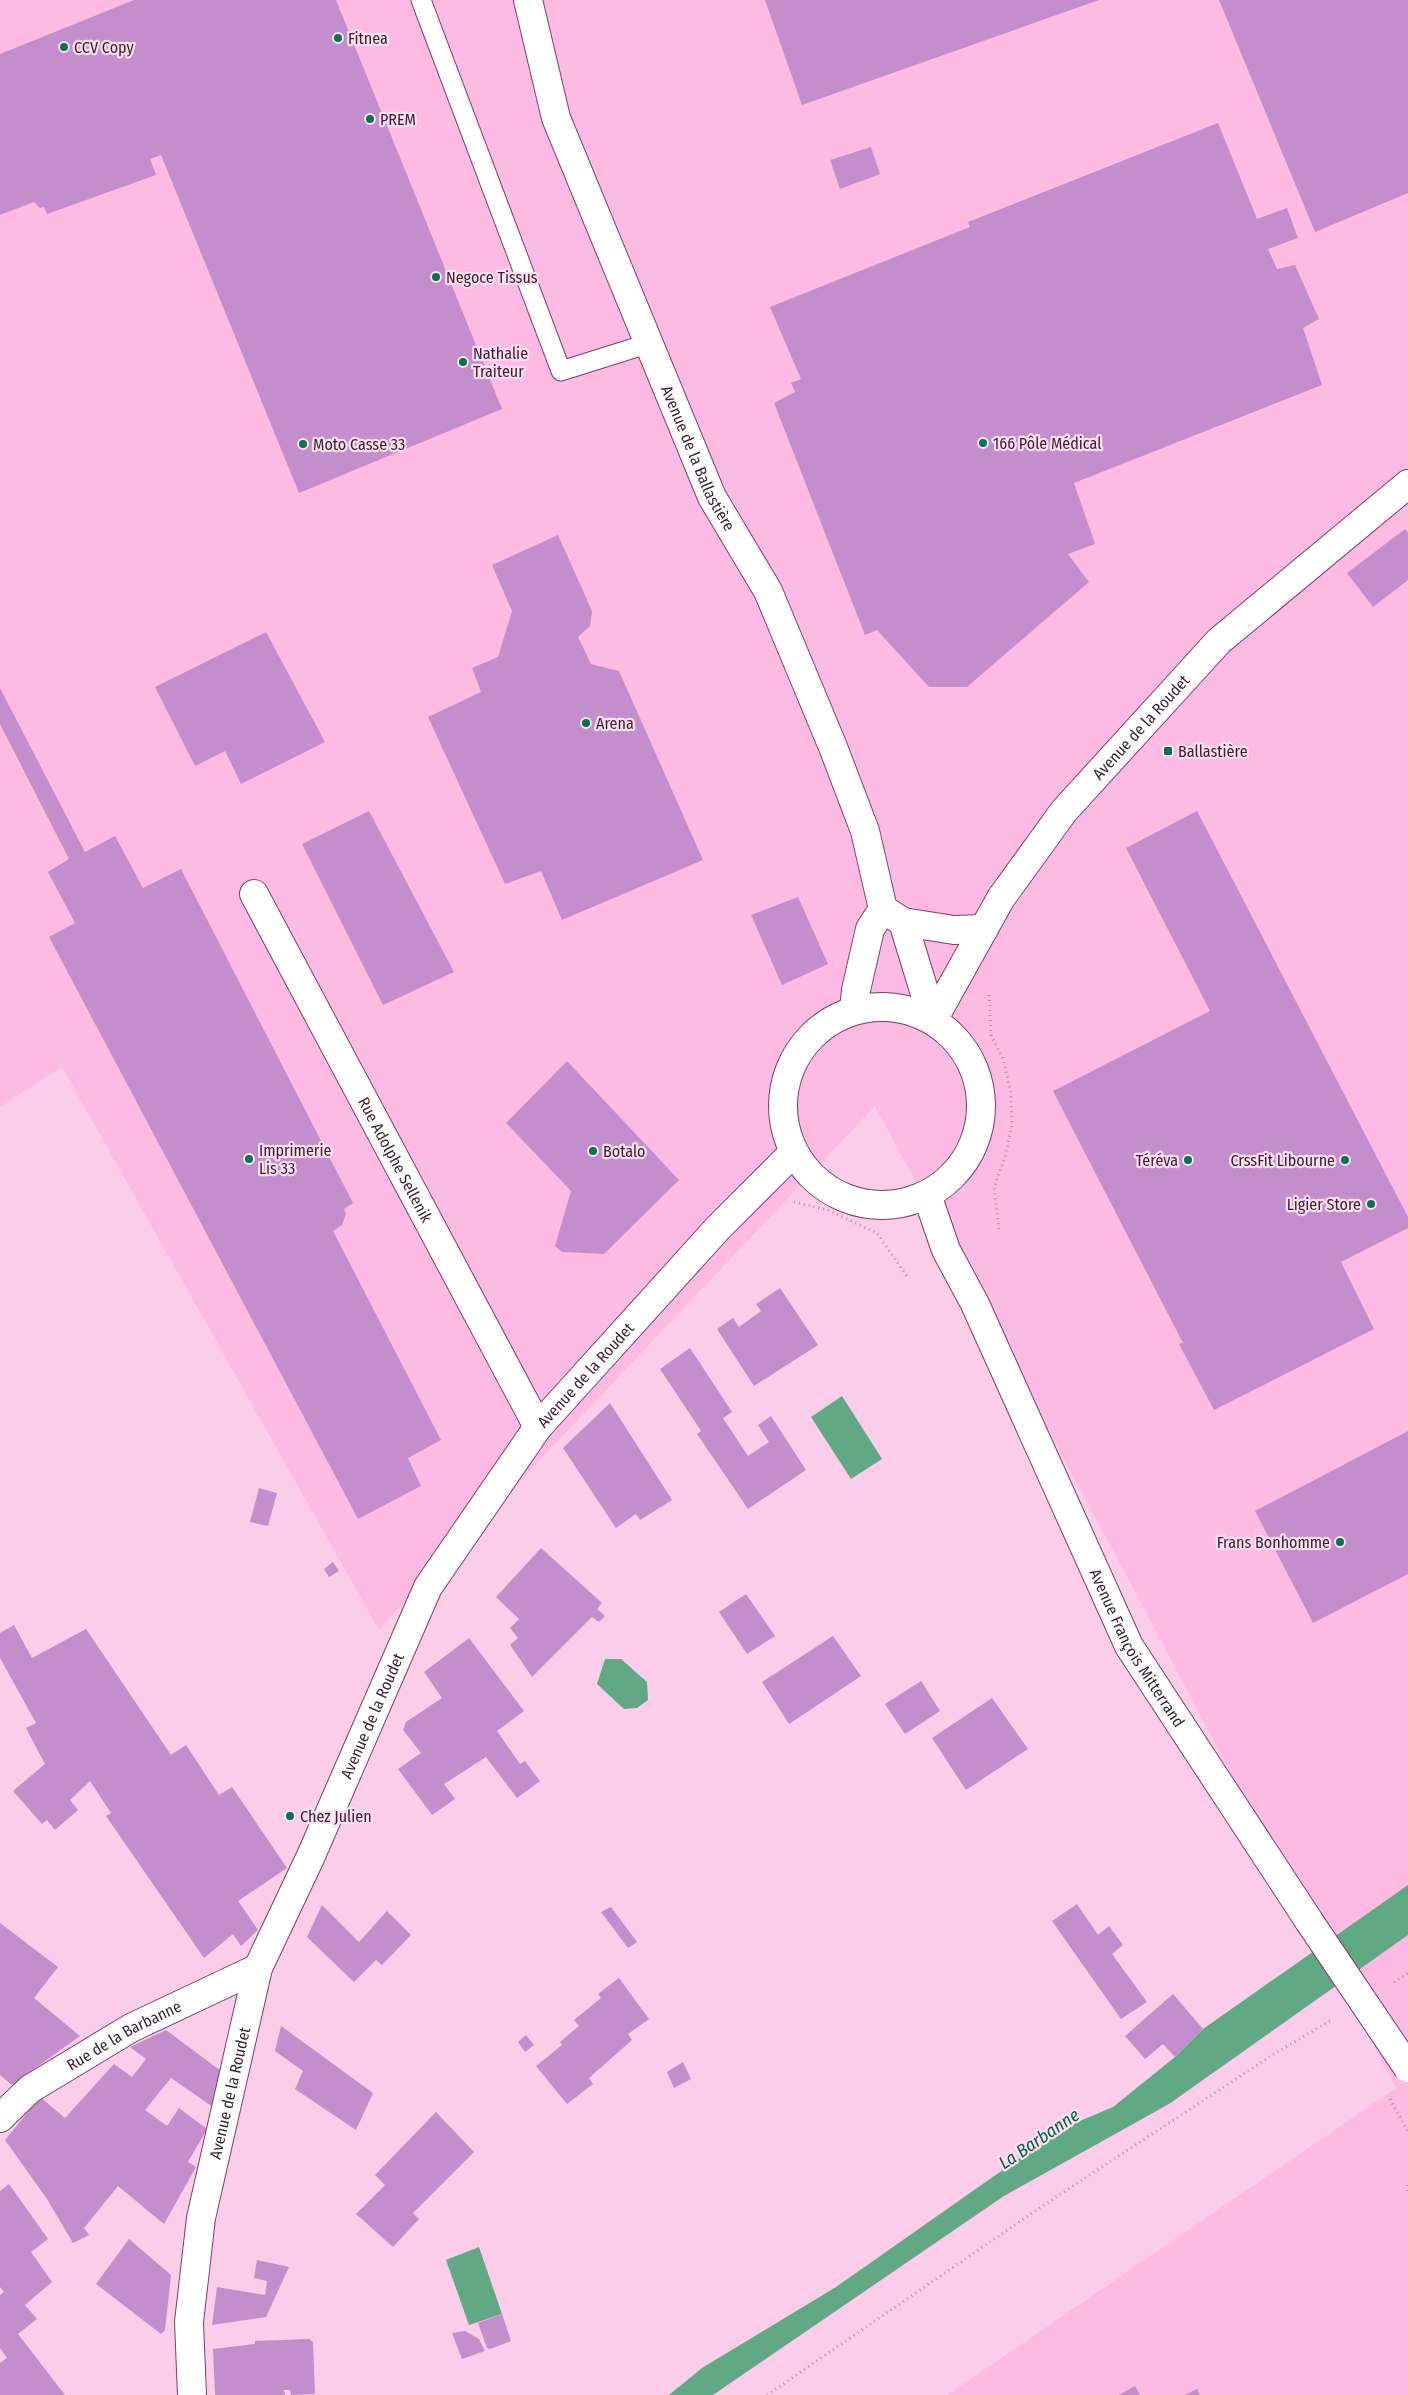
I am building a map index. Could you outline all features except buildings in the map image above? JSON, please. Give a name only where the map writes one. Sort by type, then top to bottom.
[{"type":"street","name":"Avenue de la Ballastière","points":[[528,0],[556,118],[712,497],[768,591],[834,747],[893,915],[933,1020]]},
{"type":"street","name":"Avenue de la Roudet","points":[[933,1020],[1001,898],[1064,811],[1219,641],[1408,484]]},
{"type":"street","name":"Rue Adolphe Sellenik","points":[[254,894],[538,1427]]},
{"type":"street","points":[[854,1010],[856,990],[870,929],[893,915],[954,930],[984,928]]},
{"type":"street","points":[[888,1006],[920,1014],[933,1020],[956,1040],[973,1065],[980,1094],[980,1124],[970,1152],[952,1177],[927,1194],[895,1204],[879,1205],[854,1201],[830,1190],[810,1174],[794,1152],[784,1122],[783,1090],[793,1059],[813,1033],[839,1015],[854,1010],[888,1006]]},
{"type":"street","name":"Avenue de la Roudet","points":[[192,2395],[188,2322],[201,2218],[258,1968],[310,1858],[428,1587],[538,1427],[718,1228],[794,1152]]},
{"type":"street","name":"Avenue François Mitterrand","points":[[927,1194],[946,1250],[975,1304],[1129,1646],[1309,1921],[1408,2068]]},
{"type":"street","name":"Rue de la Barbanne","points":[[0,2118],[30,2088],[131,2028],[258,1968]]},
{"type":"lane","points":[[421,0],[561,371],[650,343]]},
{"type":"path","points":[[988,985],[991,1035],[1003,1059],[1010,1093],[1012,1124],[1005,1157],[994,1186],[999,1230]]},
{"type":"path","points":[[785,1201],[828,1210],[877,1233],[908,1278]]},
{"type":"path","points":[[1391,1983],[1408,1973]]},
{"type":"path","points":[[767,2395],[1038,2209],[1274,2054],[1341,2014]]},
{"type":"path","points":[[1408,2185],[1408,2194]]},
{"type":"shaded area","points":[[0,0],[1408,0],[1408,2395],[947,2395],[1396,2088],[1139,1599],[875,1106],[379,1630],[62,1067],[0,1107]]},
{"type":"shaded area","points":[[842,1396],[882,1459],[851,1479],[811,1417]]},
{"type":"shaded area","points":[[605,1659],[621,1659],[647,1682],[648,1700],[637,1708],[624,1709],[597,1684]]},
{"type":"shaded area","points":[[1408,1885],[1408,1935],[1169,2104],[1004,2196],[713,2395],[669,2395],[702,2368],[836,2287],[1061,2129],[1113,2107],[1175,2057],[1203,2029]]},
{"type":"shaded area","points":[[479,2247],[502,2314],[469,2325],[446,2260]]},
{"type":"place","name":"Fitnea","points":[[338,38]]},
{"type":"place","name":"CCV Copy","points":[[64,47]]},
{"type":"place","name":"PREM","points":[[370,119]]},
{"type":"place","name":"Negoce Tissus","points":[[436,277]]},
{"type":"place","name":"Nathalie Traiteur","points":[[463,362]]},
{"type":"place","name":"166 Pôle Médical","points":[[983,443]]},
{"type":"place","name":"Moto Casse 33","points":[[303,444]]},
{"type":"place","name":"Arena","points":[[586,723]]},
{"type":"place","name":"Ballastière","points":[[1168,751]]},
{"type":"place","name":"Botalo","points":[[593,1151]]},
{"type":"place","name":"Imprimerie Lis 33","points":[[249,1159]]},
{"type":"place","name":"Téréva","points":[[1188,1160]]},
{"type":"place","name":"CrssFit Libourne","points":[[1345,1160]]},
{"type":"place","name":"Ligier Store","points":[[1371,1204]]},
{"type":"place","name":"Frans Bonhomme","points":[[1340,1542]]},
{"type":"place","name":"Chez Julien","points":[[290,1816]]},
{"type":"water label","name":"La Barbanne","points":[[1039,2139]]}]
